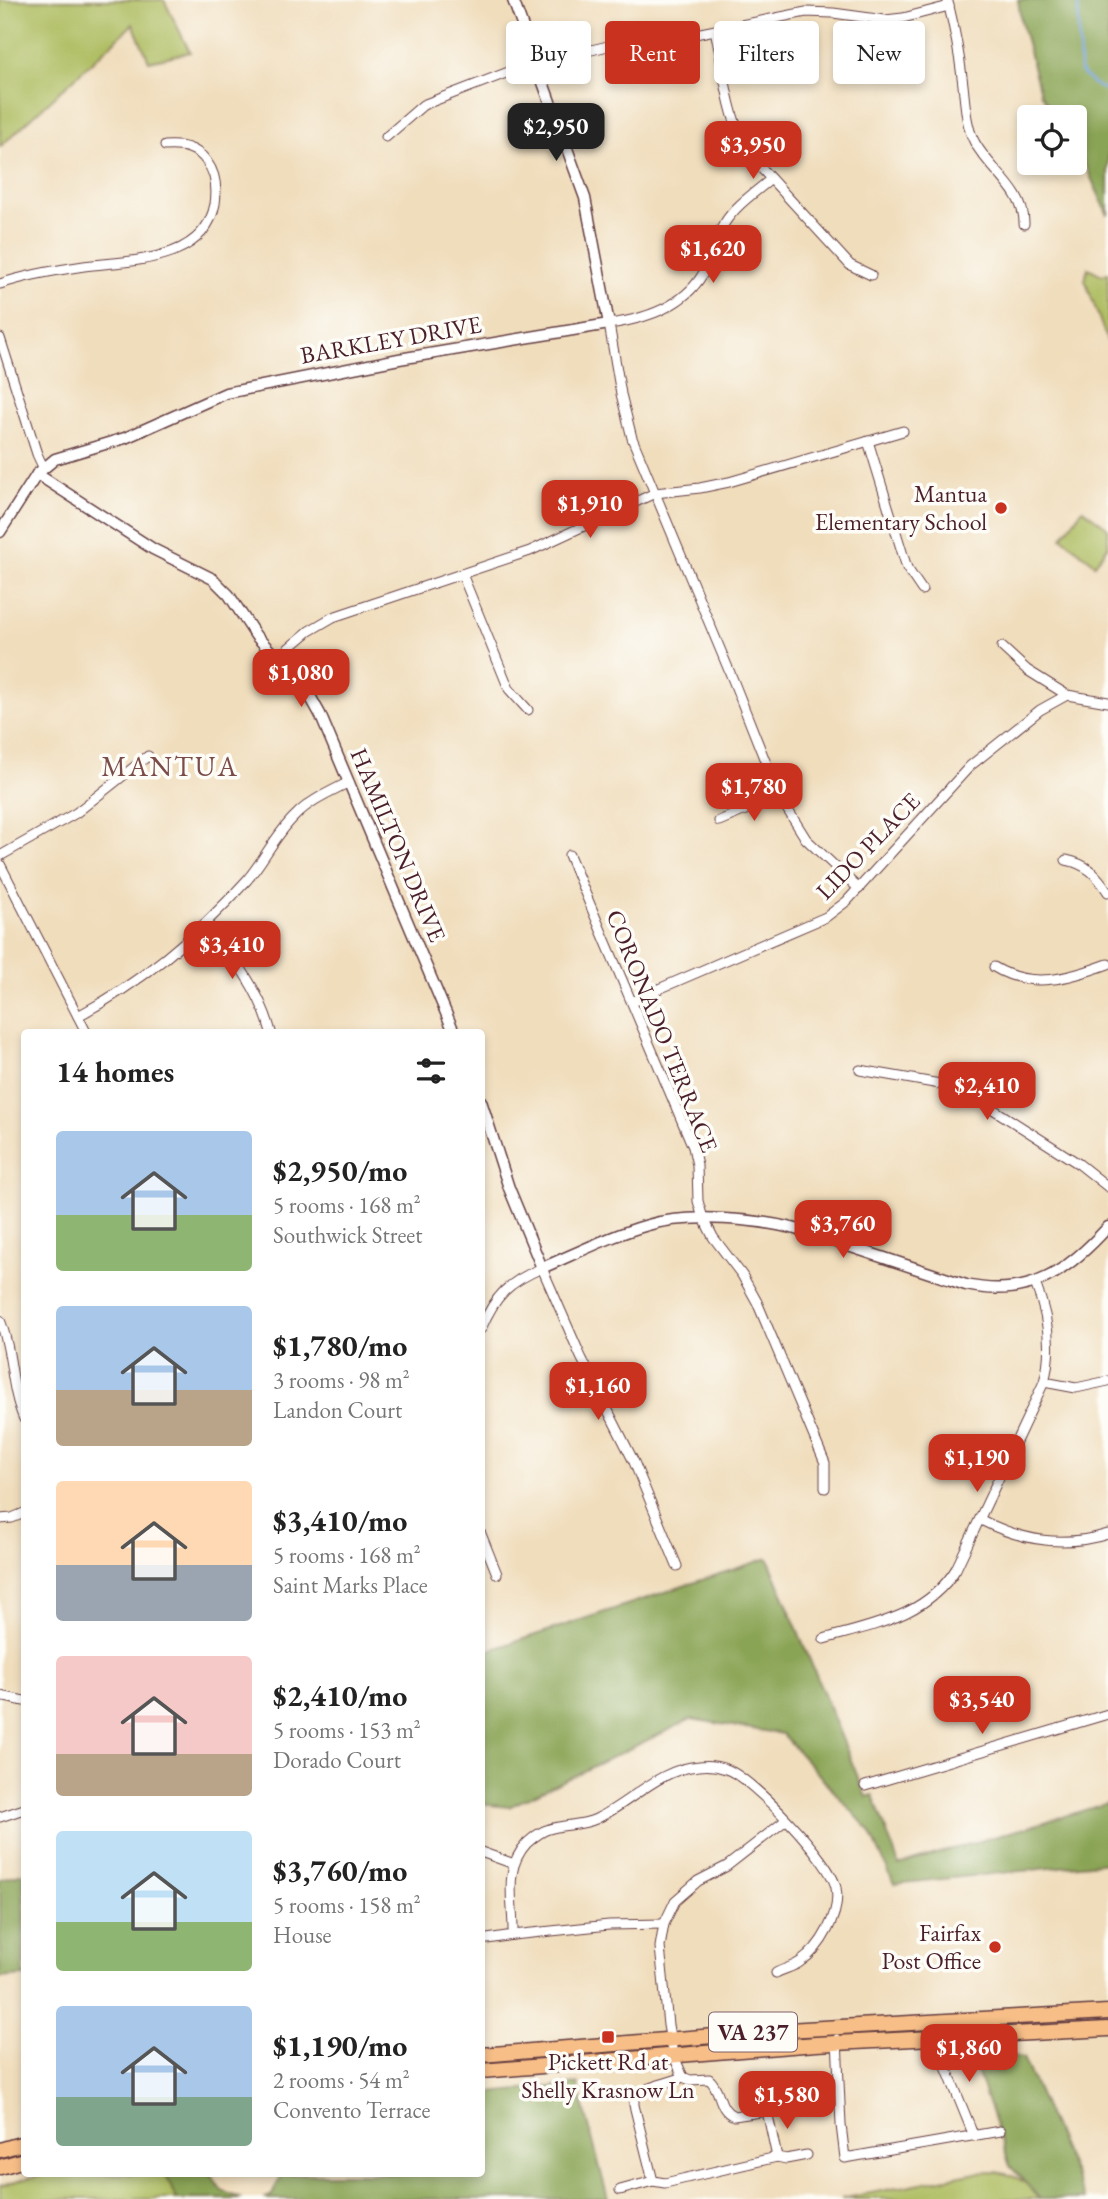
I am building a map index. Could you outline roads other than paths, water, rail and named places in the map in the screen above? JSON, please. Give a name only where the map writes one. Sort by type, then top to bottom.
[{"type":"main road","name":"VA 237","points":[[485,2055],[670,2038],[1108,2012]]},
{"type":"main road","name":"VA 237","points":[[485,2071],[673,2054],[939,2036],[1108,2029]]},
{"type":"main road","points":[[0,2150],[21,2144]]},
{"type":"main road","points":[[0,2167],[21,2161]]},
{"type":"street","points":[[513,0],[521,21]]},
{"type":"street","points":[[760,21],[806,12],[884,20],[903,18],[948,3],[958,44],[970,130],[981,152],[1020,203],[1025,214],[1024,224]]},
{"type":"street","points":[[591,50],[714,30]]},
{"type":"street","points":[[386,137],[423,105],[506,73]]},
{"type":"street","points":[[544,84],[585,198],[627,422],[640,459],[779,796],[806,839],[859,889]]},
{"type":"street","points":[[728,84],[739,131],[749,151],[771,179],[850,265],[871,275]]},
{"type":"street","points":[[0,284],[65,269],[153,258],[176,250],[193,240],[214,210],[216,186],[213,173],[199,153],[187,147],[165,146]]},
{"type":"street","name":"BARKLEY DRIVE","points":[[40,470],[55,459],[125,438],[210,399],[242,388],[609,324],[652,314],[689,291],[704,272],[726,220],[771,179]]},
{"type":"street","points":[[0,338],[40,470],[0,532]]},
{"type":"street","points":[[277,658],[309,631],[333,617],[552,542],[655,493],[729,481],[903,430]]},
{"type":"street","points":[[868,441],[907,568],[922,590]]},
{"type":"street","name":"HAMILTON DRIVE","points":[[40,470],[153,549],[213,579],[229,595],[256,636],[314,700],[453,1029]]},
{"type":"street","points":[[462,574],[509,689],[528,710]]},
{"type":"street","points":[[1002,647],[1027,670],[1067,695],[1108,702]]},
{"type":"street","name":"LIDO PLACE","points":[[633,1002],[810,926],[841,906],[970,766],[1040,710],[1067,695]]},
{"type":"street","points":[[0,856],[76,813],[148,756]]},
{"type":"street","points":[[78,1016],[138,981],[206,924],[248,878],[296,814],[319,797],[349,782]]},
{"type":"street","points":[[719,821],[779,796]]},
{"type":"street","name":"CORONADO TERRACE","points":[[569,855],[693,1147],[698,1201],[704,1220],[757,1302],[825,1463],[825,1488]]},
{"type":"street","points":[[1066,859],[1078,862],[1093,872],[1108,892]]},
{"type":"street","points":[[0,864],[84,1029]]},
{"type":"street","points":[[206,924],[241,967],[260,1000],[270,1029]]},
{"type":"street","points":[[994,967],[1008,976],[1035,980],[1066,978],[1108,964]]},
{"type":"street","points":[[860,1070],[940,1084],[971,1095],[1079,1164],[1108,1187]]},
{"type":"street","points":[[485,1113],[509,1188],[542,1268],[581,1357],[634,1462],[677,1566]]},
{"type":"street","points":[[485,1320],[500,1294],[513,1282],[649,1224],[674,1220],[781,1225],[975,1287],[1012,1288],[1050,1277],[1074,1261],[1108,1227]]},
{"type":"street","points":[[824,1639],[889,1621],[927,1601],[953,1575],[1044,1382],[1049,1350],[1048,1331],[1044,1307],[1035,1283]]},
{"type":"street","points":[[0,1320],[21,1410]]},
{"type":"street","points":[[0,1382],[13,1381]]},
{"type":"street","points":[[1044,1382],[1076,1388],[1108,1381]]},
{"type":"street","points":[[0,1519],[21,1514]]},
{"type":"street","points":[[981,1520],[1004,1531],[1042,1541],[1071,1542],[1108,1534]]},
{"type":"street","points":[[485,1544],[497,1574]]},
{"type":"street","points":[[0,1696],[21,1700]]},
{"type":"street","points":[[865,1786],[1108,1714]]},
{"type":"street","points":[[513,1935],[510,1895],[514,1864],[521,1850],[541,1832],[595,1819],[664,1775],[677,1769],[701,1765],[726,1769],[756,1788],[825,1865],[836,1888],[835,1911],[827,1931],[801,1962],[776,1973]]},
{"type":"street","points":[[0,1817],[21,1810]]},
{"type":"street","points":[[786,1820],[727,1867],[698,1881],[675,1901],[664,1924],[660,1947],[670,2038],[673,2054],[683,2077],[690,2080],[709,2079],[715,2084],[722,2108],[727,2113],[741,2115],[767,2111],[804,2101]]},
{"type":"street","points":[[485,1853],[514,1864]]},
{"type":"street","points":[[485,1939],[609,1925],[664,1924]]},
{"type":"street","points":[[836,2027],[845,2158],[1000,2131]]},
{"type":"street","points":[[939,2036],[941,2055],[974,2136]]},
{"type":"street","points":[[653,2181],[634,2097],[647,2088],[683,2077]]},
{"type":"street","points":[[767,2111],[777,2157]]},
{"type":"street","points":[[620,2190],[653,2181],[665,2183],[777,2157],[786,2159],[807,2155]]},
{"type":"waterway","points":[[1078,0],[1080,71],[1092,83],[1108,92]]},
{"type":"place","name":"Mantua Elementary School","points":[[1001,508]]},
{"type":"place","name":"Fairfax Post Office","points":[[995,1947]]},
{"type":"place","name":"Pickett Rd at Shelly Krasnow Ln","points":[[608,2037]]},
{"type":"district","name":"MANTUA","points":[[170,766]]}]
